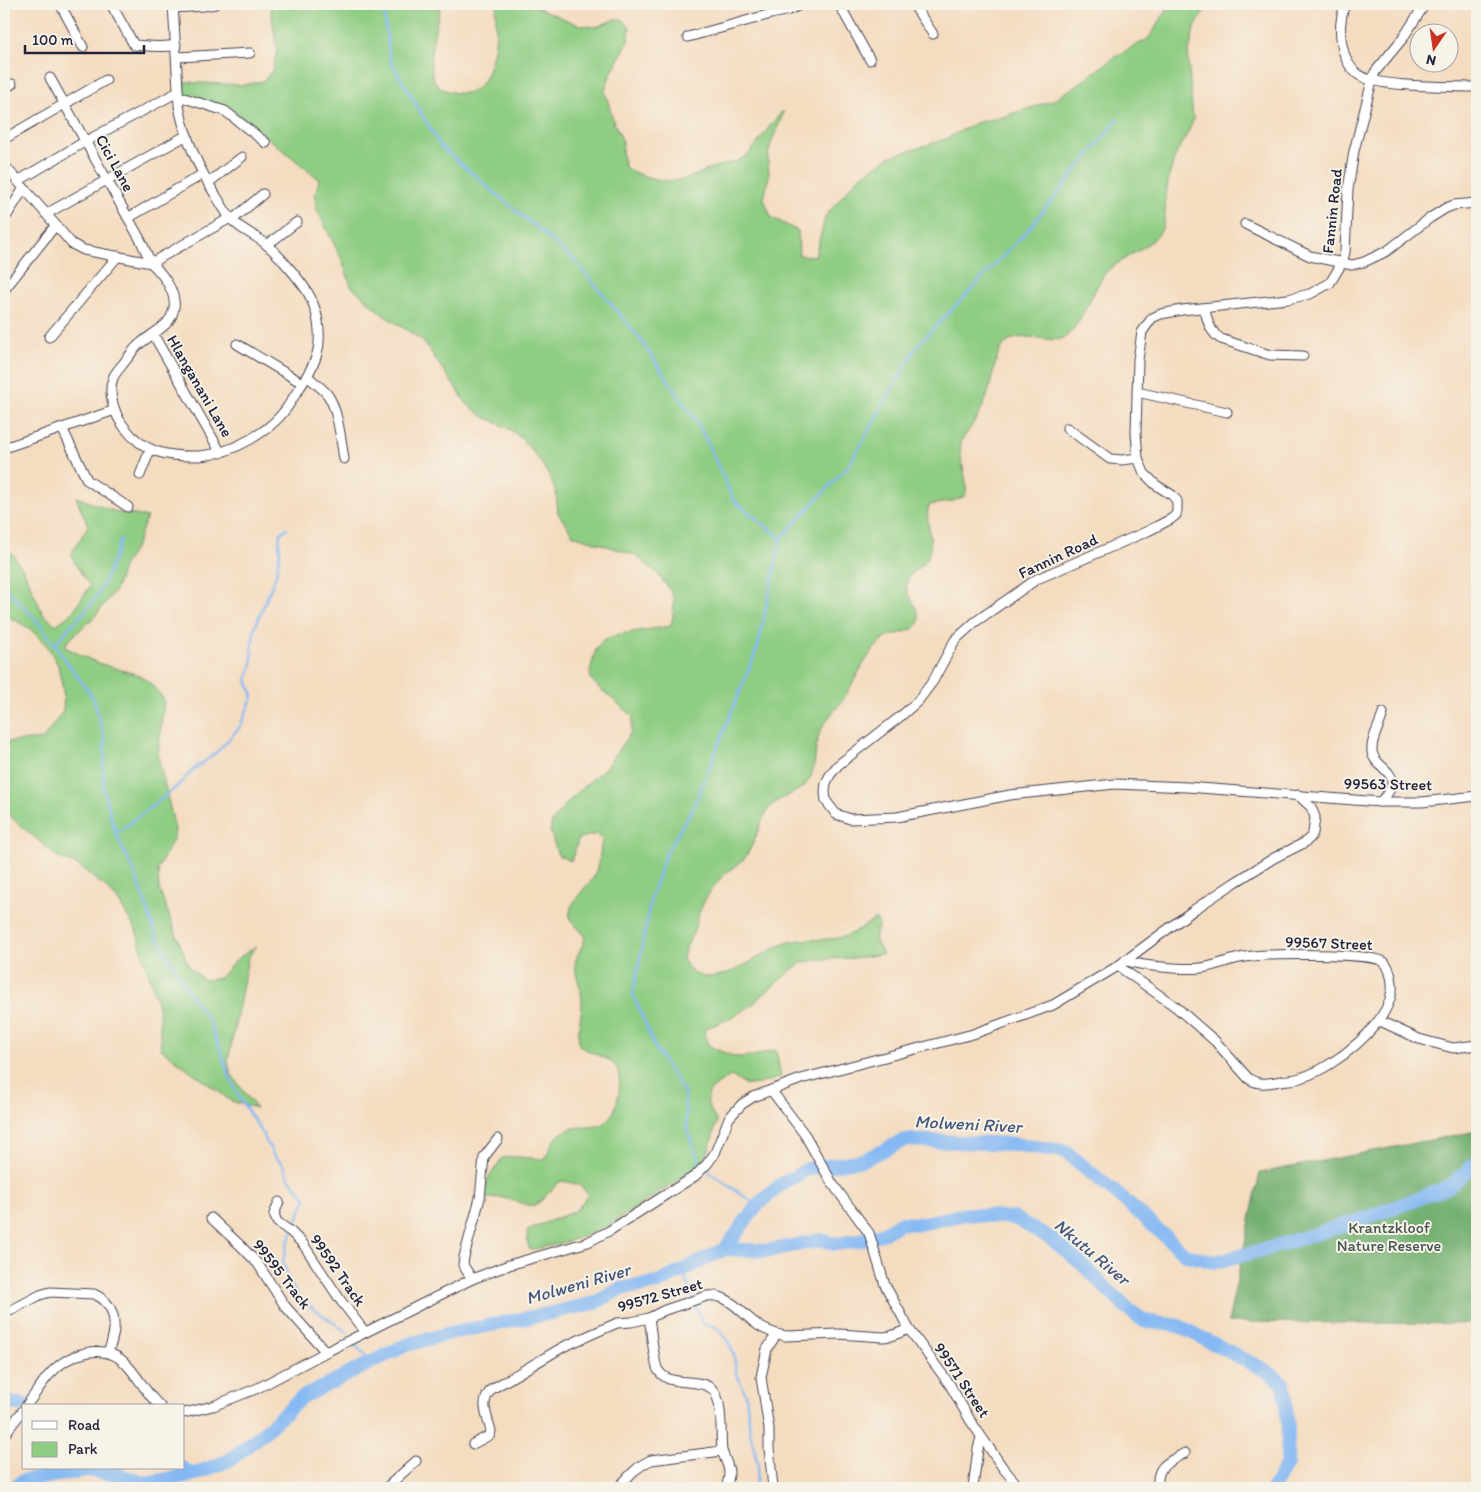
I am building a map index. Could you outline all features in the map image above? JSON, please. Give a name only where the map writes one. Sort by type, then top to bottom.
[{"type":"street","points":[[60,4],[83,47]]},
{"type":"street","points":[[112,4],[134,45],[161,48],[176,45]]},
{"type":"street","points":[[4,448],[115,410],[122,425],[132,437],[150,450],[176,456],[221,453],[238,446],[284,414],[317,356],[319,335],[312,301],[307,292],[267,245],[231,219],[203,174],[181,116],[173,6],[215,4]]},
{"type":"street","points":[[688,37],[789,10],[802,4]]},
{"type":"street","points":[[839,4],[870,60]]},
{"type":"street","points":[[913,4],[933,34]]},
{"type":"street","points":[[1345,4],[1339,26],[1344,54],[1355,72],[1372,81],[1477,87]]},
{"type":"street","name":"Fannin Road","points":[[1297,795],[1115,784],[1010,795],[897,817],[862,820],[850,819],[836,814],[826,801],[825,792],[830,775],[846,759],[918,701],[933,681],[955,640],[970,625],[1037,579],[1148,531],[1171,520],[1176,515],[1178,511],[1177,501],[1144,473],[1138,458],[1137,392],[1142,332],[1152,318],[1162,314],[1288,299],[1310,294],[1330,283],[1342,263],[1348,190],[1354,151],[1375,72],[1403,38],[1425,4]]},
{"type":"street","points":[[177,57],[250,53]]},
{"type":"street","name":"Cici Lane","points":[[50,78],[66,104],[151,263],[173,293],[175,303],[170,319],[140,343],[114,377],[112,395],[115,410]]},
{"type":"street","points":[[4,139],[106,80]]},
{"type":"street","points":[[4,89],[12,84]]},
{"type":"street","points":[[4,220],[21,184],[86,141],[178,94],[225,111],[266,143]]},
{"type":"street","points":[[46,214],[187,135]]},
{"type":"street","points":[[208,183],[242,157]]},
{"type":"street","points":[[4,165],[55,226],[78,248],[151,263],[231,219],[263,194]]},
{"type":"street","points":[[128,218],[203,174]]},
{"type":"street","points":[[1245,224],[1310,256],[1356,264],[1374,258],[1396,245],[1446,208],[1454,205],[1477,203]]},
{"type":"street","points":[[267,245],[297,222]]},
{"type":"street","points":[[4,290],[55,226]]},
{"type":"street","points":[[49,337],[118,256]]},
{"type":"street","points":[[1204,308],[1210,328],[1220,339],[1270,355],[1303,356]]},
{"type":"street","name":"Hlanganani Lane","points":[[153,334],[221,453]]},
{"type":"street","points":[[237,344],[326,393],[330,399],[344,459]]},
{"type":"street","points":[[1137,392],[1227,412]]},
{"type":"street","points":[[62,428],[87,480],[128,506]]},
{"type":"street","points":[[1067,428],[1110,459],[1138,458]]},
{"type":"street","points":[[140,475],[150,450]]},
{"type":"street","points":[[1380,802],[1388,792],[1392,780],[1389,773],[1376,760],[1372,752],[1373,741],[1383,713]]},
{"type":"street","points":[[185,1413],[213,1406],[258,1388],[472,1279],[509,1265],[588,1242],[609,1231],[695,1176],[707,1164],[715,1152],[729,1118],[742,1104],[753,1097],[801,1079],[973,1034],[1053,1004],[1122,963],[1195,908],[1234,882],[1310,838],[1314,826],[1313,811],[1307,802],[1297,795]]},
{"type":"street","name":"99563 Street","points":[[1297,795],[1380,802],[1422,802],[1477,796]]},
{"type":"street","name":"99567 Street","points":[[1345,955],[1380,959],[1387,965],[1392,989],[1380,1021],[1347,1051],[1317,1071],[1304,1077],[1261,1084],[1248,1078],[1215,1041],[1122,963],[1200,968],[1246,956],[1345,955]]},
{"type":"street","points":[[1380,1021],[1400,1031],[1436,1044],[1453,1048],[1477,1045]]},
{"type":"street","name":"99571 Street","points":[[771,1090],[804,1136],[821,1166],[870,1237],[885,1285],[908,1329],[950,1385],[981,1437],[1020,1488]]},
{"type":"street","points":[[472,1279],[463,1266],[464,1257],[480,1198],[484,1157],[498,1140]]},
{"type":"street","name":"99592 Track","points":[[279,1202],[274,1214],[277,1222],[303,1244],[341,1301],[365,1332]]},
{"type":"street","name":"99595 Track","points":[[211,1218],[258,1264],[286,1306],[326,1352]]},
{"type":"street","points":[[4,1314],[40,1295],[50,1292],[88,1292],[100,1296],[109,1305],[114,1320],[114,1338],[108,1352]]},
{"type":"street","name":"99572 Street","points":[[473,1444],[490,1435],[490,1427],[484,1405],[487,1395],[492,1388],[578,1340],[617,1323],[649,1318],[665,1310],[706,1296],[713,1295],[726,1299],[760,1327],[776,1334],[793,1337],[839,1334],[891,1336],[908,1329]]},
{"type":"street","points":[[649,1318],[655,1364],[660,1373],[672,1380],[705,1385],[716,1394],[719,1406],[722,1451],[728,1470],[727,1488]]},
{"type":"street","points":[[774,1488],[769,1448],[769,1429],[761,1377],[767,1349],[776,1334]]},
{"type":"street","points":[[27,1404],[54,1370],[73,1357],[96,1351],[108,1352],[119,1358],[127,1365],[158,1404]]},
{"type":"street","points":[[4,1435],[22,1412]]},
{"type":"street","points":[[973,1488],[981,1437]]},
{"type":"street","points":[[618,1488],[632,1472],[650,1460],[722,1451]]},
{"type":"street","points":[[1158,1488],[1157,1479],[1162,1466],[1185,1453]]},
{"type":"street","points":[[386,1488],[416,1462]]},
{"type":"green space","points":[[270,4],[441,4],[432,46],[431,69],[433,78],[438,86],[448,91],[459,93],[471,92],[477,88],[487,73],[495,43],[497,4],[529,4],[579,25],[596,27],[616,19],[624,20],[630,28],[628,42],[611,73],[605,90],[613,120],[623,142],[622,154],[625,167],[652,178],[674,181],[735,162],[748,154],[783,111],[768,156],[769,176],[764,199],[771,217],[798,231],[799,255],[815,256],[826,215],[859,177],[889,157],[946,139],[975,123],[1002,117],[1052,101],[1116,56],[1148,39],[1167,10],[1182,4],[1208,4],[1194,29],[1188,56],[1193,120],[1172,166],[1167,189],[1165,218],[1161,231],[1151,242],[1105,273],[1078,322],[1068,335],[1055,340],[1023,337],[1014,339],[1002,347],[996,360],[983,406],[961,442],[960,449],[966,483],[965,496],[953,501],[929,505],[929,553],[927,559],[912,574],[907,583],[908,593],[919,615],[918,624],[912,629],[884,639],[869,655],[844,698],[820,732],[813,771],[807,783],[769,808],[746,856],[720,879],[705,900],[683,959],[690,969],[701,976],[720,975],[730,972],[789,942],[839,938],[876,919],[879,924],[874,938],[883,954],[803,962],[749,1007],[729,1019],[704,1029],[707,1042],[711,1047],[735,1057],[753,1056],[776,1050],[781,1077],[759,1084],[746,1085],[731,1076],[716,1086],[711,1090],[707,1100],[708,1106],[717,1121],[709,1150],[699,1167],[603,1229],[563,1243],[530,1250],[527,1230],[575,1211],[588,1195],[579,1186],[561,1181],[532,1206],[500,1197],[483,1199],[488,1179],[502,1158],[545,1159],[552,1143],[558,1136],[567,1130],[602,1124],[609,1119],[615,1109],[619,1085],[615,1066],[610,1061],[579,1045],[582,1002],[575,966],[576,958],[585,936],[570,919],[574,901],[592,880],[597,871],[602,840],[601,836],[597,834],[579,838],[571,861],[558,855],[550,831],[552,822],[565,805],[606,767],[631,732],[633,716],[591,679],[590,671],[596,649],[603,640],[619,634],[671,626],[674,599],[670,590],[656,572],[635,555],[573,535],[558,513],[556,492],[548,473],[522,439],[511,430],[481,415],[467,404],[423,341],[382,314],[351,286],[342,260],[317,210],[315,196],[319,179],[243,118],[219,105],[184,95],[184,82],[244,85],[263,81],[272,71],[277,50]]},
{"type":"green space","points":[[76,497],[116,512],[147,517],[136,546],[124,565],[116,589],[95,616],[67,642],[65,647],[95,661],[139,675],[157,690],[164,700],[158,756],[175,829],[174,838],[158,868],[159,889],[189,967],[204,980],[220,978],[237,959],[256,946],[248,958],[228,1062],[231,1074],[256,1108],[231,1101],[161,1049],[159,1010],[136,930],[117,899],[103,884],[78,865],[59,858],[13,819],[4,808],[4,742],[43,739],[63,711],[64,696],[58,665],[48,647],[29,628],[4,614],[4,542],[24,571],[43,614],[56,625],[72,613],[90,586],[71,554],[88,526]]},
{"type":"green space","name":"Krantzkloof Nature Reserve","points":[[1477,1131],[1477,1324],[1228,1322],[1260,1173]]},
{"type":"waterway","points":[[383,4],[390,60],[441,147],[573,259],[638,336],[700,427],[734,501],[781,538]]},
{"type":"waterway","points":[[700,1164],[687,1130],[684,1092],[656,1050],[633,994],[652,893],[666,853],[694,806],[758,646],[781,538],[849,465],[917,346],[1027,231],[1118,119]]},
{"type":"waterway","points":[[116,834],[173,790],[194,769],[216,753],[240,727],[253,696],[247,680],[252,663],[255,627],[276,575],[280,553],[280,534],[287,528]]},
{"type":"waterway","points":[[55,646],[63,634],[96,597],[108,573],[121,539]]},
{"type":"waterway","points":[[4,587],[39,623],[93,698],[105,739],[103,787],[116,835],[135,873],[157,937],[190,995],[208,1019],[229,1076],[240,1099],[261,1131],[274,1156],[282,1163],[289,1178],[306,1198],[288,1242],[283,1261],[289,1282],[300,1299],[348,1333]]},
{"type":"waterway","name":"Molweni River","points":[[185,1470],[192,1475],[230,1460],[301,1398],[406,1345],[455,1332],[595,1303],[620,1289],[658,1283],[725,1249],[757,1205],[779,1186],[808,1169],[863,1160],[905,1140],[1012,1144],[1065,1151],[1186,1255],[1215,1262],[1263,1250],[1360,1220],[1448,1187],[1477,1162]]},
{"type":"waterway","points":[[709,1172],[757,1205]]},
{"type":"waterway","name":"Nkutu River","points":[[725,1249],[766,1251],[821,1240],[835,1244],[857,1241],[884,1233],[900,1223],[920,1224],[966,1214],[1014,1218],[1050,1238],[1083,1265],[1125,1307],[1144,1321],[1179,1326],[1265,1370],[1284,1384],[1288,1426],[1287,1464],[1273,1488]]},
{"type":"waterway","points":[[682,1270],[703,1324],[716,1327],[727,1339],[734,1355],[736,1372],[746,1395],[750,1431],[758,1465],[755,1488]]},
{"type":"waterway","points":[[355,1345],[372,1362]]},
{"type":"waterway","name":"Molweni River","points":[[4,1402],[22,1405]]},
{"type":"waterway","name":"Molweni River","points":[[13,1488],[23,1481],[86,1470],[120,1475],[144,1483],[192,1475]]},
{"type":"waterway","name":"Molweni River","points":[[144,1483],[144,1488]]}]
